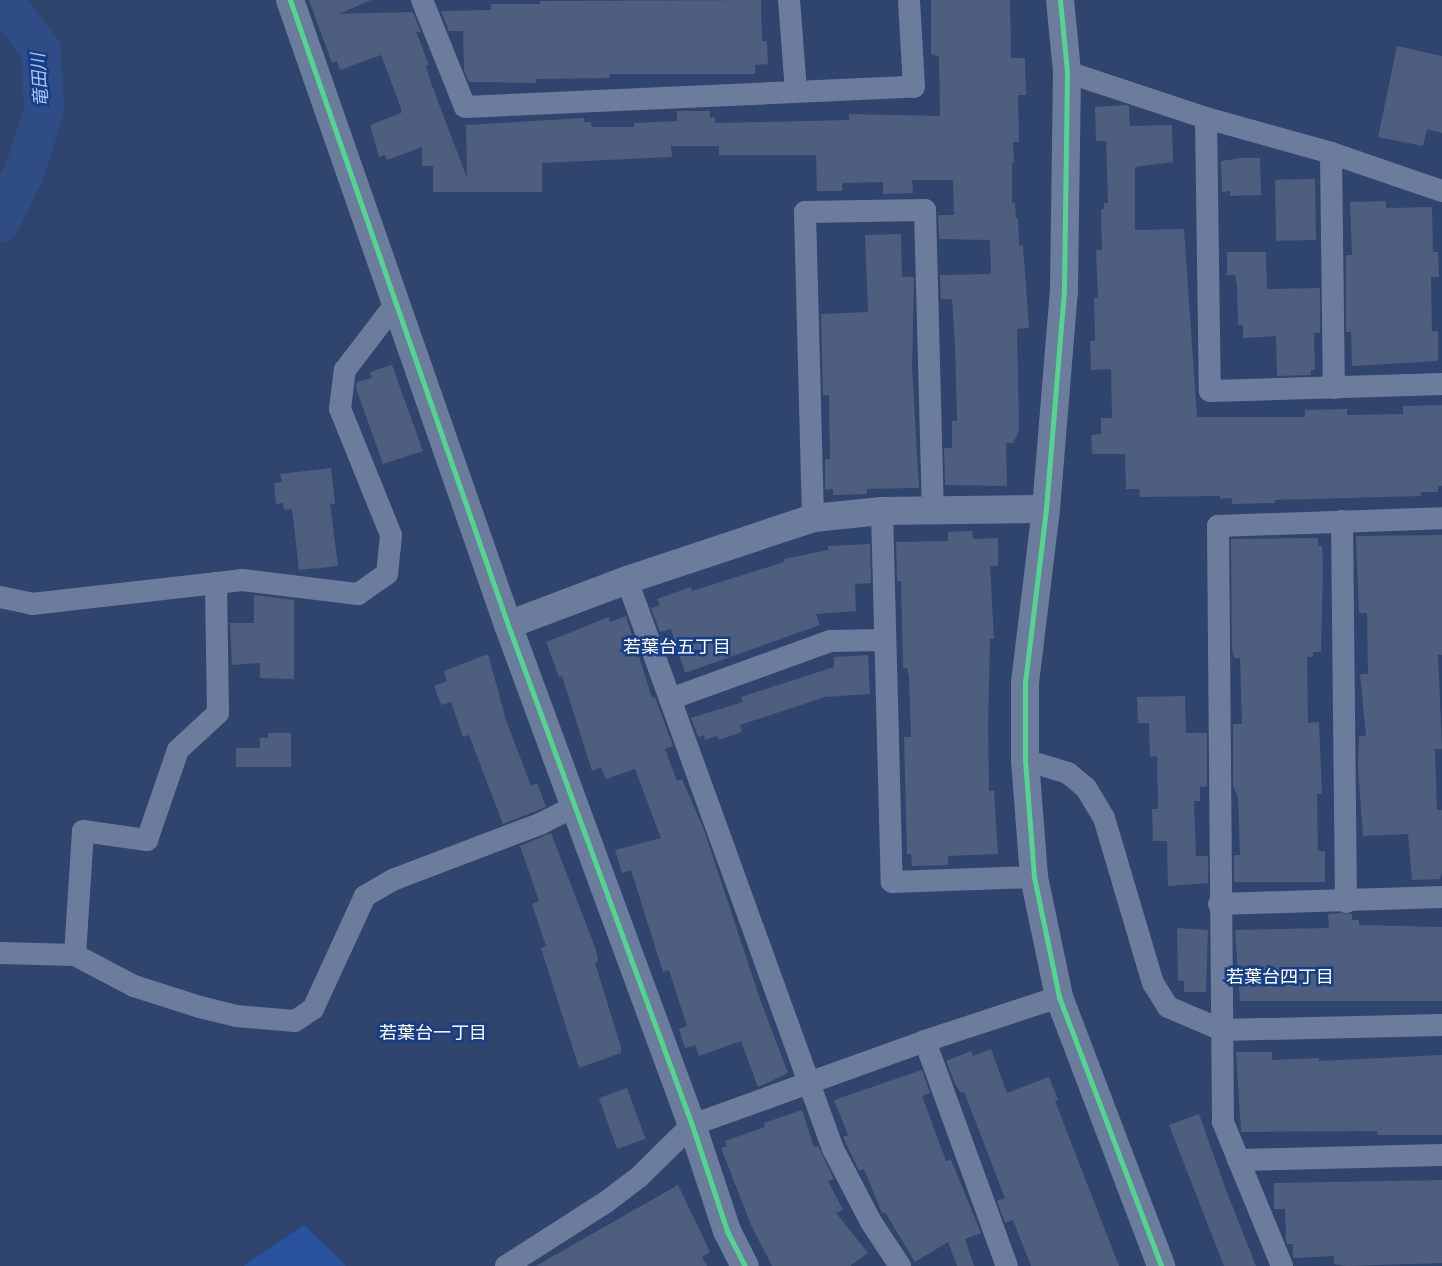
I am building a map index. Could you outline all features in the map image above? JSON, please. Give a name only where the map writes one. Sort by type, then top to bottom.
[{"type":"street","points":[[290,0],[394,306],[574,808],[692,1126],[727,1232],[741,1265]]},
{"type":"street","points":[[422,0],[465,107],[541,106],[796,91],[914,87],[909,0]]},
{"type":"street","points":[[789,0],[796,91]]},
{"type":"street","points":[[1060,0],[1067,72],[1064,290],[1046,509],[1025,682],[1025,760],[1034,877],[1059,997],[1161,1266]]},
{"type":"street","points":[[1067,72],[1206,118],[1331,153],[1442,192]]},
{"type":"street","points":[[1206,118],[1210,391],[1442,384]]},
{"type":"street","points":[[1331,153],[1334,388]]},
{"type":"street","points":[[813,518],[805,212],[925,210],[933,510]]},
{"type":"street","points":[[0,597],[32,604],[242,580],[358,594],[387,574],[391,535],[340,409],[345,370],[394,306]]},
{"type":"street","points":[[508,625],[627,580],[813,518],[882,511],[1046,509]]},
{"type":"street","points":[[882,511],[883,640],[892,882],[1034,877]]},
{"type":"street","points":[[1282,1266],[1223,1122],[1219,904],[1218,526],[1442,518]]},
{"type":"street","points":[[1342,521],[1346,902]]},
{"type":"street","points":[[627,580],[809,1086],[848,1181],[900,1266]]},
{"type":"street","points":[[75,955],[83,831],[146,840],[178,750],[218,713],[216,583]]},
{"type":"street","points":[[670,699],[830,641],[883,640]]},
{"type":"street","points":[[1025,760],[1068,773],[1086,788],[1104,818],[1153,983],[1168,1007],[1222,1030],[1442,1025]]},
{"type":"street","points":[[0,953],[75,955],[134,986],[200,1006],[236,1016],[295,1021],[313,1009],[365,896],[395,879],[540,824],[574,808]]},
{"type":"street","points":[[1219,904],[1346,902],[1442,897]]},
{"type":"street","points":[[506,1266],[606,1202],[639,1177],[692,1126],[809,1086],[925,1041],[1059,997]]},
{"type":"street","points":[[925,1041],[1007,1266]]},
{"type":"street","points":[[1238,1160],[1442,1155]]},
{"type":"shaded area","points":[[304,1225],[346,1266],[243,1266]]},
{"type":"building","points":[[309,0],[371,0],[339,14],[413,12],[421,32],[416,32],[429,65],[426,66],[431,83],[467,178],[466,125],[584,118],[584,122],[591,122],[592,127],[634,127],[634,123],[677,121],[677,111],[710,111],[710,118],[715,117],[715,123],[849,120],[849,114],[940,116],[939,57],[931,54],[931,0],[1010,0],[1011,58],[1025,58],[1026,95],[1018,95],[1019,142],[1013,142],[1012,203],[1015,203],[1016,218],[1018,218],[1019,246],[1023,245],[1029,328],[1017,329],[1019,431],[1013,443],[1006,443],[1007,486],[945,485],[944,448],[952,448],[952,421],[957,421],[952,299],[941,299],[940,275],[991,274],[990,240],[939,239],[938,215],[954,215],[953,180],[912,180],[913,193],[883,194],[883,182],[842,183],[842,191],[817,191],[816,155],[719,155],[719,146],[671,146],[672,157],[542,163],[542,192],[433,192],[433,166],[422,166],[422,147],[387,160],[385,155],[379,157],[370,125],[401,113],[401,108],[381,55],[340,70],[337,61],[332,63]]},
{"type":"building","points":[[761,0],[762,41],[767,41],[768,64],[755,65],[755,74],[609,74],[610,78],[536,79],[536,83],[469,82],[464,70],[463,31],[449,31],[441,11],[491,10],[491,4],[540,4],[540,1]]},
{"type":"building","points":[[1397,46],[1442,56],[1442,133],[1427,129],[1423,146],[1378,137]]},
{"type":"building","points":[[1129,106],[1130,126],[1172,125],[1173,162],[1135,167],[1135,230],[1184,229],[1197,417],[1305,417],[1305,410],[1347,409],[1347,415],[1403,414],[1403,406],[1442,405],[1442,486],[1438,486],[1438,492],[1421,492],[1421,496],[1275,500],[1275,503],[1232,504],[1232,498],[1220,499],[1220,496],[1140,497],[1139,489],[1126,489],[1125,454],[1092,454],[1091,435],[1101,434],[1101,418],[1112,418],[1111,369],[1091,370],[1090,341],[1095,341],[1094,298],[1098,298],[1096,250],[1102,250],[1101,210],[1104,209],[1104,203],[1108,203],[1106,141],[1096,141],[1095,107]]},
{"type":"building","points":[[1260,158],[1261,195],[1230,196],[1230,191],[1222,192],[1221,161]]},
{"type":"building","points":[[1315,179],[1316,240],[1276,241],[1275,180]]},
{"type":"building","points":[[1386,201],[1386,208],[1432,207],[1433,252],[1438,252],[1439,277],[1431,277],[1432,331],[1438,331],[1438,361],[1352,366],[1351,332],[1346,332],[1346,255],[1352,255],[1350,202]]},
{"type":"building","points":[[901,234],[902,277],[914,277],[912,367],[919,488],[867,489],[867,494],[833,495],[833,489],[825,490],[825,459],[830,459],[829,395],[823,395],[821,314],[868,312],[865,235]]},
{"type":"building","points":[[1227,252],[1266,252],[1267,289],[1320,288],[1320,333],[1314,333],[1315,370],[1311,370],[1311,375],[1277,376],[1276,336],[1243,338],[1243,325],[1238,325],[1235,275],[1227,275]]},
{"type":"building","points":[[392,365],[423,451],[383,464],[356,388],[357,382],[372,378],[370,372]]},
{"type":"building","points":[[331,468],[335,504],[330,504],[338,566],[299,570],[292,509],[284,510],[283,503],[276,504],[274,483],[282,482],[280,474]]},
{"type":"building","points":[[972,531],[973,539],[998,538],[998,566],[990,566],[994,639],[990,639],[988,726],[989,791],[994,791],[998,854],[948,856],[948,865],[912,866],[911,854],[907,854],[904,737],[911,737],[909,676],[907,668],[903,668],[901,581],[897,581],[896,542],[948,541],[948,532]]},
{"type":"building","points":[[1442,535],[1442,655],[1438,655],[1442,749],[1435,749],[1437,810],[1442,810],[1442,872],[1440,879],[1412,880],[1408,834],[1363,836],[1358,768],[1359,736],[1366,736],[1360,674],[1368,674],[1367,613],[1359,613],[1356,536]]},
{"type":"building","points":[[1318,538],[1318,546],[1322,546],[1323,567],[1321,652],[1313,652],[1313,657],[1307,657],[1308,723],[1319,722],[1322,794],[1317,794],[1318,851],[1325,851],[1325,882],[1234,882],[1234,855],[1240,855],[1238,796],[1233,786],[1233,724],[1242,724],[1240,658],[1234,658],[1232,649],[1231,539]]},
{"type":"building","points":[[870,544],[871,583],[855,584],[856,611],[816,614],[820,625],[685,673],[671,629],[660,632],[651,608],[660,605],[657,599],[691,587],[692,591],[784,562],[784,559],[828,550],[828,546]]},
{"type":"building","points":[[254,595],[294,600],[294,679],[260,678],[260,663],[232,665],[230,623],[254,623]]},
{"type":"building","points":[[626,616],[652,698],[655,697],[673,746],[665,749],[677,781],[682,779],[704,830],[761,1002],[788,1073],[758,1087],[741,1041],[699,1056],[695,1045],[685,1048],[679,1029],[687,1026],[669,970],[663,972],[631,870],[622,873],[615,850],[661,838],[635,769],[606,779],[601,767],[592,771],[562,676],[559,677],[546,642],[609,617],[610,622]]},
{"type":"building","points":[[488,654],[506,720],[531,786],[537,783],[546,807],[503,824],[469,735],[463,737],[451,702],[441,705],[434,686],[447,681],[444,671]]},
{"type":"building","points":[[868,655],[870,694],[825,697],[740,725],[742,732],[719,740],[717,736],[705,740],[704,735],[698,737],[691,718],[743,702],[741,697],[834,667],[834,657]]},
{"type":"building","points":[[1185,696],[1186,733],[1207,733],[1207,786],[1200,787],[1200,801],[1194,801],[1196,856],[1208,856],[1208,883],[1168,886],[1167,841],[1153,841],[1152,809],[1158,809],[1157,756],[1150,757],[1149,723],[1138,723],[1137,697]]},
{"type":"building","points":[[268,733],[291,733],[291,767],[236,767],[236,748],[260,748],[260,738],[268,738]]},
{"type":"building","points":[[551,833],[596,950],[598,961],[595,963],[621,1047],[621,1053],[579,1068],[541,948],[546,946],[532,904],[539,901],[520,846]]},
{"type":"building","points":[[1328,914],[1352,914],[1352,920],[1359,920],[1359,925],[1442,927],[1442,1001],[1240,1001],[1235,930],[1329,928]]},
{"type":"building","points":[[1177,928],[1208,930],[1206,992],[1184,992],[1184,981],[1178,981]]},
{"type":"building","points":[[991,1049],[1007,1093],[1049,1077],[1058,1100],[1055,1101],[1119,1266],[1031,1266],[1013,1220],[1005,1223],[997,1201],[1005,1198],[964,1092],[961,1093],[955,1084],[946,1061],[971,1051],[973,1056]]},
{"type":"building","points":[[1236,1052],[1272,1052],[1272,1060],[1319,1058],[1319,1061],[1442,1055],[1442,1135],[1377,1135],[1377,1131],[1241,1132]]},
{"type":"building","points":[[922,1070],[930,1093],[922,1096],[946,1161],[951,1160],[981,1233],[965,1239],[974,1266],[957,1266],[948,1242],[915,1262],[885,1212],[882,1213],[864,1169],[859,1171],[843,1137],[848,1135],[834,1100]]},
{"type":"building","points":[[627,1088],[645,1139],[617,1149],[599,1098]]},
{"type":"building","points":[[802,1110],[814,1147],[818,1146],[834,1179],[828,1181],[843,1210],[836,1213],[868,1253],[850,1266],[772,1266],[751,1225],[721,1148],[727,1146],[725,1141],[765,1127],[764,1123]]},
{"type":"building","points":[[1199,1114],[1256,1266],[1224,1266],[1169,1125]]},
{"type":"building","points":[[1442,1180],[1442,1263],[1346,1266],[1334,1264],[1334,1256],[1293,1258],[1293,1244],[1287,1244],[1286,1240],[1285,1209],[1274,1209],[1274,1183]]},
{"type":"building","points":[[678,1185],[710,1252],[702,1257],[707,1266],[536,1266]]},
{"type":"waterway","name":"竜田川","points":[[0,4],[16,17],[41,50],[44,110],[25,170],[0,222]]},
{"type":"cycle path","points":[[290,0],[508,625],[692,1125],[727,1231],[745,1266]]},
{"type":"cycle path","points":[[1060,0],[1067,72],[1064,290],[1046,509],[1025,682],[1025,760],[1034,877],[1059,997],[1161,1266]]},
{"type":"district","name":"若葉台五丁目","points":[[677,647]]},
{"type":"district","name":"若葉台四丁目","points":[[1280,977]]},
{"type":"district","name":"若葉台一丁目","points":[[433,1033]]}]
